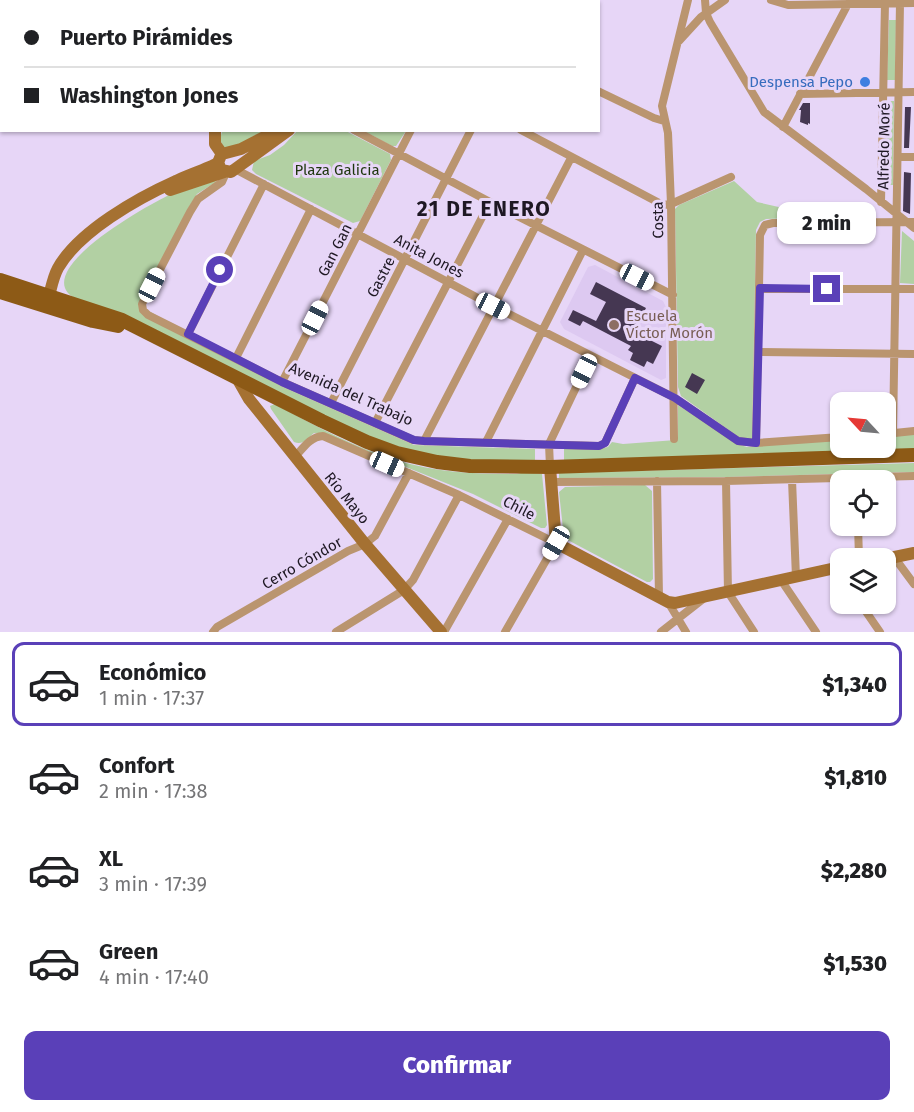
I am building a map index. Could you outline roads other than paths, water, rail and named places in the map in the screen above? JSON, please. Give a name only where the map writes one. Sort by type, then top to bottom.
[{"type":"main road","points":[[0,275],[48,300]]},
{"type":"main road","points":[[0,280],[19,286]]},
{"type":"main road","points":[[0,292],[48,300],[122,320],[322,421],[397,453],[437,462],[470,466],[550,467],[914,455]]},
{"type":"street","name":"Costa","points":[[674,439],[671,204],[668,133],[662,106],[688,0]]},
{"type":"street","points":[[705,0],[706,13],[758,104],[771,118],[881,202],[897,219]]},
{"type":"street","points":[[676,44],[706,13],[725,0]]},
{"type":"street","points":[[771,0],[788,5],[914,3]]},
{"type":"street","name":"Alfredo Moré","points":[[881,202],[885,3]]},
{"type":"street","name":"Alfredo Moré","points":[[892,392],[900,3]]},
{"type":"street","points":[[783,127],[848,4]]},
{"type":"street","points":[[600,92],[664,121]]},
{"type":"street","points":[[800,94],[914,92]]},
{"type":"street","points":[[215,132],[214,144],[228,164]]},
{"type":"street","points":[[228,164],[275,132]]},
{"type":"street","points":[[48,300],[80,243],[119,211],[174,182],[228,164],[285,132]]},
{"type":"street","points":[[358,132],[673,295]]},
{"type":"street","name":"Gan Gan","points":[[282,382],[410,132]]},
{"type":"street","name":"Gastre","points":[[331,403],[470,132]]},
{"type":"street","points":[[525,132],[663,205],[671,204],[731,177]]},
{"type":"street","points":[[898,156],[914,157]]},
{"type":"street","points":[[424,441],[571,158]]},
{"type":"street","name":"Anita Jones","points":[[228,164],[447,282],[675,398]]},
{"type":"street","name":"Avenida del Trabajo","points":[[228,164],[222,182],[203,195],[190,212],[142,304],[143,310],[148,315],[282,382],[414,440],[599,446],[605,443],[635,378]]},
{"type":"street","points":[[188,334],[264,184]]},
{"type":"street","points":[[375,423],[490,202]]},
{"type":"street","points":[[236,358],[311,208]]},
{"type":"street","points":[[756,443],[760,235],[765,225],[897,219],[910,222],[914,228]]},
{"type":"street","points":[[486,442],[583,250]]},
{"type":"street","points":[[760,288],[914,289]]},
{"type":"street","points":[[758,352],[914,354]]},
{"type":"street","points":[[505,632],[556,543],[549,444],[591,356]]},
{"type":"street","name":"Río Mayo","points":[[237,378],[249,399],[365,544],[442,632]]},
{"type":"street","points":[[675,398],[738,441],[756,443],[830,438]]},
{"type":"street","points":[[896,432],[914,431]]},
{"type":"street","name":"Chile","points":[[295,456],[309,441],[316,436],[323,436],[459,495],[663,600]]},
{"type":"street","name":"Cerro Cóndor","points":[[213,632],[217,627],[348,551],[365,544],[375,536],[409,474]]},
{"type":"street","points":[[896,477],[914,476]]},
{"type":"street","points":[[551,482],[830,479]]},
{"type":"street","points":[[792,480],[796,577]]},
{"type":"street","points":[[657,481],[663,600],[686,632]]},
{"type":"street","points":[[726,482],[728,592],[754,632]]},
{"type":"street","points":[[339,631],[404,590],[412,580],[459,495]]},
{"type":"street","points":[[442,632],[508,519]]},
{"type":"street","points":[[896,557],[914,553]]},
{"type":"street","points":[[896,564],[914,584]]},
{"type":"street","points":[[663,600],[675,603],[830,571]]},
{"type":"street","points":[[781,580],[816,632]]},
{"type":"street","points":[[661,632],[707,596]]},
{"type":"street","points":[[868,614],[880,632]]},
{"type":"place","name":"Despensa Pepo","points":[[865,82]]},
{"type":"place","name":"Escuela Víctor Morón","points":[[614,325]]},
{"type":"district","name":"21 DE ENERO","points":[[484,209]]},
{"type":"park label","name":"Plaza Galicia","points":[[337,170]]}]
